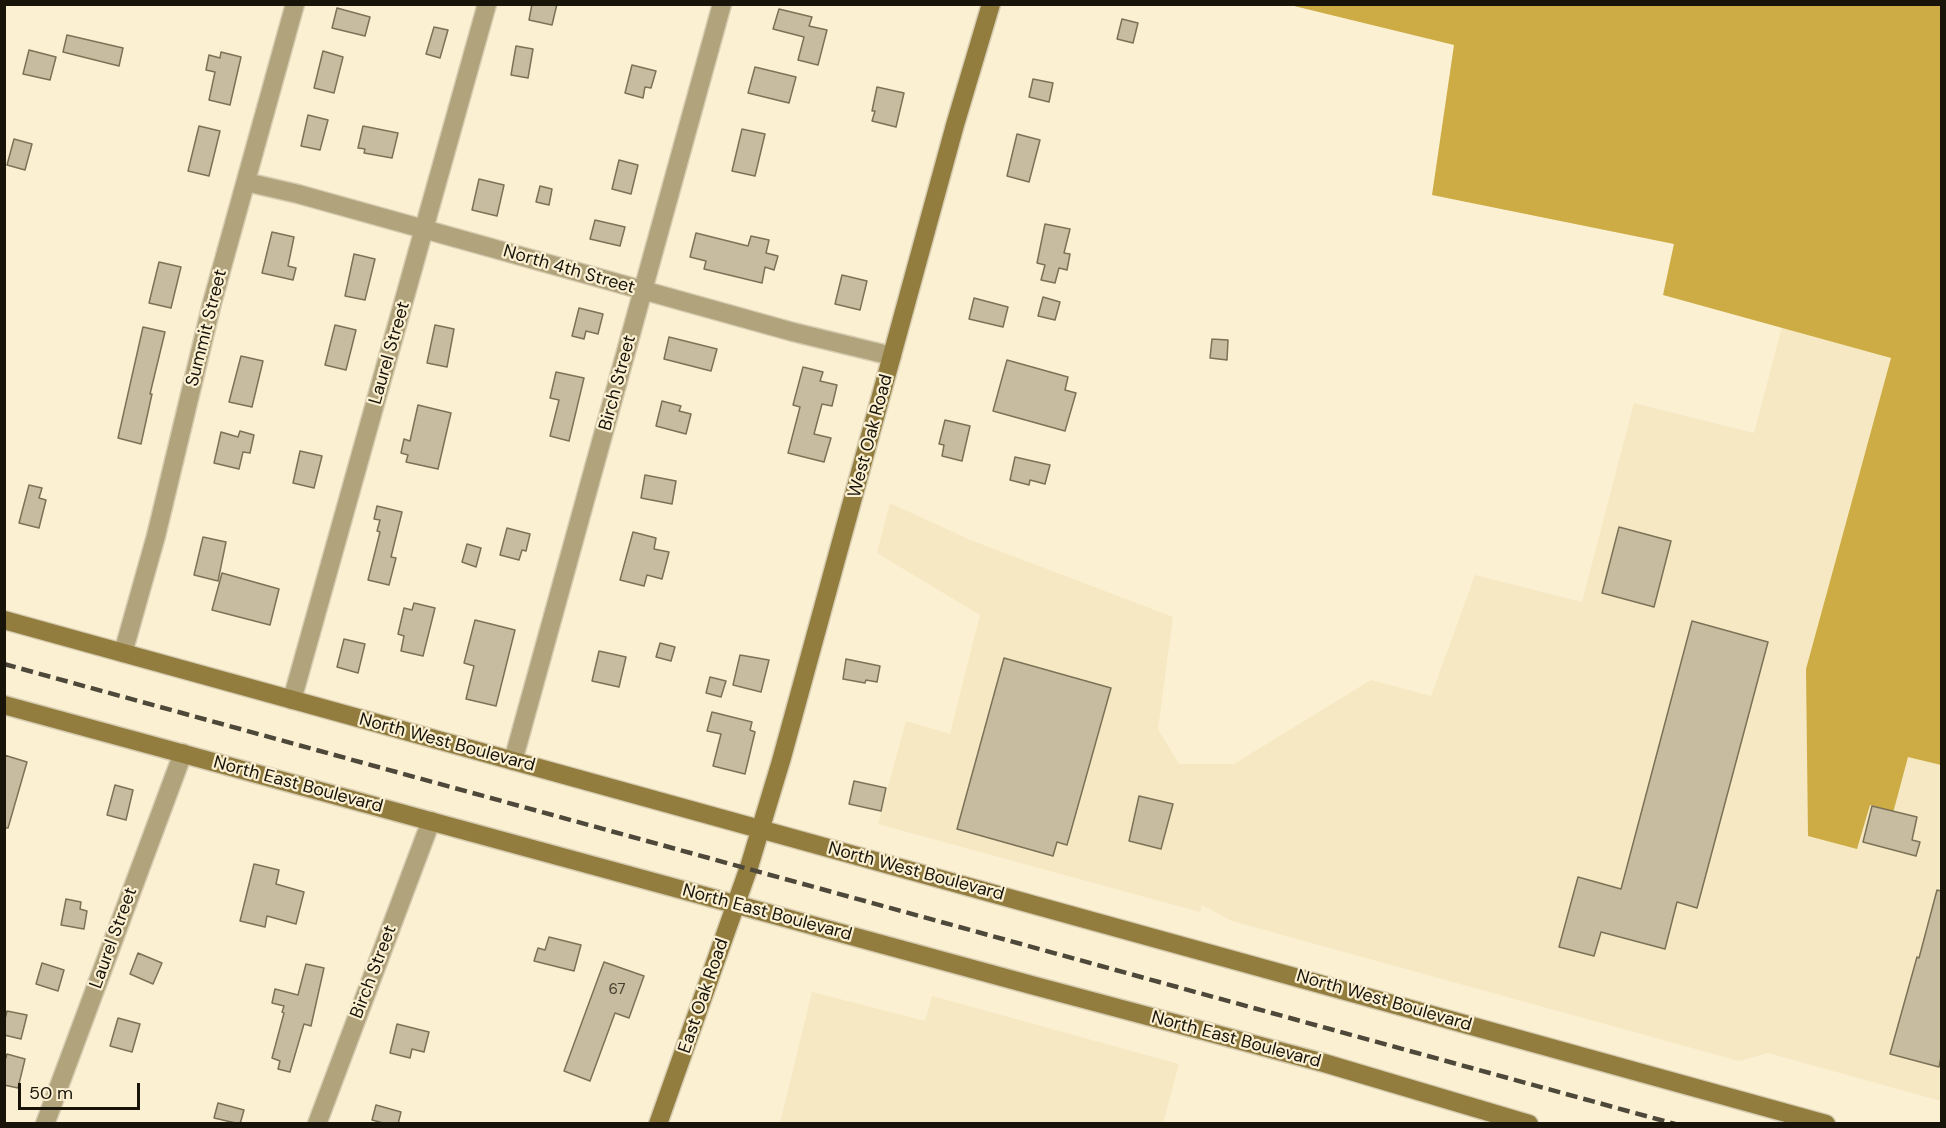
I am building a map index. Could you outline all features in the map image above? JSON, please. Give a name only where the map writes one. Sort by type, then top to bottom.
[{"type":"main road","name":"West Oak Road","points":[[749,867],[826,599],[955,125],[991,4]]},
{"type":"main road","name":"North West Boulevard","points":[[4,620],[1827,1124]]},
{"type":"main road","name":"North East Boulevard","points":[[4,705],[1324,1063],[1529,1124]]},
{"type":"main road","name":"East Oak Road","points":[[658,1124],[749,867]]},
{"type":"street","name":"Summit Street","points":[[123,653],[156,536],[212,303],[295,4]]},
{"type":"street","name":"Laurel Street","points":[[292,700],[486,4]]},
{"type":"street","name":"Birch Street","points":[[513,761],[722,4]]},
{"type":"street","name":"North 4th Street","points":[[246,182],[793,332],[892,356]]},
{"type":"street","name":"Laurel Street","points":[[45,1124],[183,753]]},
{"type":"street","name":"Birch Street","points":[[317,1124],[431,821]]},
{"type":"shaded area","points":[[1290,5],[1941,5],[1941,765],[1908,757],[1893,813],[1870,805],[1857,849],[1808,836],[1806,669],[1891,358],[1663,295],[1674,244],[1432,195],[1454,45]]},
{"type":"shaded area","points":[[1782,327],[1891,358],[1806,669],[1870,805],[1893,812],[1908,756],[1940,765],[1941,763],[1941,1101],[1768,1053],[1739,1061],[1232,921],[1202,905],[1200,912],[878,824],[906,721],[950,734],[980,615],[877,553],[890,503],[968,539],[1173,617],[1158,729],[1179,764],[1234,764],[1371,680],[1431,696],[1475,575],[1582,602],[1634,403],[1754,433]]},
{"type":"shaded area","points":[[812,992],[925,1021],[932,996],[1179,1064],[1163,1123],[780,1123]]},
{"type":"building","points":[[532,4],[557,4],[552,25],[529,20]]},
{"type":"building","points":[[337,8],[370,17],[365,36],[332,28]]},
{"type":"building","points":[[779,9],[812,17],[809,26],[827,30],[818,65],[798,60],[804,37],[773,29]]},
{"type":"building","points":[[1122,19],[1138,23],[1133,43],[1117,39]]},
{"type":"building","points":[[434,27],[448,30],[440,58],[426,54]]},
{"type":"building","points":[[67,35],[123,48],[119,66],[63,52]]},
{"type":"building","points":[[516,46],[533,49],[528,78],[511,75]]},
{"type":"building","points":[[29,50],[56,57],[50,80],[23,74]]},
{"type":"building","points":[[323,51],[343,57],[334,93],[314,88]]},
{"type":"building","points":[[221,52],[241,57],[230,105],[209,100],[215,72],[206,70],[209,55],[220,58]]},
{"type":"building","points":[[632,65],[656,71],[651,88],[645,87],[643,98],[625,93]]},
{"type":"building","points":[[755,67],[796,77],[789,103],[748,93]]},
{"type":"building","points":[[1033,79],[1053,83],[1049,102],[1029,97]]},
{"type":"building","points":[[877,87],[904,93],[896,127],[872,121]]},
{"type":"building","points":[[308,115],[328,120],[320,150],[301,146]]},
{"type":"building","points":[[199,126],[220,131],[209,176],[188,171]]},
{"type":"building","points":[[363,126],[398,133],[392,158],[364,153],[365,149],[358,148]]},
{"type":"building","points":[[742,129],[765,134],[755,176],[732,171]]},
{"type":"building","points":[[1017,134],[1040,140],[1029,182],[1007,176]]},
{"type":"building","points":[[14,139],[32,144],[25,170],[7,165]]},
{"type":"building","points":[[619,160],[638,165],[631,194],[612,189]]},
{"type":"building","points":[[479,179],[504,185],[497,216],[472,210]]},
{"type":"building","points":[[540,186],[552,189],[549,205],[536,202]]},
{"type":"building","points":[[595,220],[625,227],[620,246],[590,239]]},
{"type":"building","points":[[1045,224],[1070,229],[1064,253],[1070,254],[1067,270],[1059,268],[1055,283],[1041,280],[1045,265],[1037,263]]},
{"type":"building","points":[[272,232],[294,237],[288,266],[296,268],[293,280],[262,273]]},
{"type":"building","points":[[696,233],[748,246],[751,236],[769,240],[766,253],[778,256],[774,270],[765,267],[762,283],[704,269],[706,261],[690,257]]},
{"type":"building","points":[[354,254],[375,259],[365,300],[345,296]]},
{"type":"building","points":[[159,262],[181,267],[171,308],[149,303]]},
{"type":"building","points":[[842,275],[867,281],[860,310],[835,304]]},
{"type":"building","points":[[1043,297],[1060,302],[1055,320],[1038,316]]},
{"type":"building","points":[[974,298],[1008,307],[1003,327],[969,319]]},
{"type":"building","points":[[579,308],[603,314],[598,334],[586,331],[584,339],[572,336]]},
{"type":"building","points":[[335,325],[356,330],[346,370],[325,365]]},
{"type":"building","points":[[435,325],[454,329],[447,367],[427,363]]},
{"type":"building","points":[[143,327],[165,332],[141,444],[118,438]]},
{"type":"building","points":[[669,337],[717,349],[711,371],[664,359]]},
{"type":"building","points":[[1212,339],[1228,340],[1227,360],[1210,358]]},
{"type":"building","points":[[241,356],[263,361],[252,407],[229,402]]},
{"type":"building","points":[[1007,360],[1068,377],[1065,390],[1076,393],[1065,431],[993,411]]},
{"type":"building","points":[[803,367],[823,372],[820,381],[837,385],[832,406],[822,404],[814,434],[831,438],[824,462],[788,453],[800,407],[793,405]]},
{"type":"building","points":[[556,372],[584,378],[569,441],[550,436],[559,400],[550,398]]},
{"type":"building","points":[[662,401],[681,406],[679,411],[691,414],[686,434],[656,426]]},
{"type":"building","points":[[418,405],[451,413],[438,469],[406,462],[408,455],[401,453],[404,439],[410,441]]},
{"type":"building","points":[[945,420],[970,426],[962,461],[942,456],[944,445],[939,444]]},
{"type":"building","points":[[240,431],[254,435],[250,453],[243,452],[239,469],[214,463],[221,432],[238,437]]},
{"type":"building","points":[[300,451],[322,456],[314,488],[293,483]]},
{"type":"building","points":[[1015,457],[1050,465],[1045,484],[1030,480],[1029,485],[1010,480]]},
{"type":"building","points":[[645,475],[676,481],[672,504],[641,498]]},
{"type":"building","points":[[29,485],[42,488],[39,498],[46,500],[39,528],[19,523]]},
{"type":"building","points":[[377,506],[402,512],[391,557],[396,558],[389,585],[368,580],[380,532],[377,531],[380,520],[374,519]]},
{"type":"building","points":[[1619,527],[1671,541],[1654,607],[1602,593]]},
{"type":"building","points":[[507,528],[530,534],[526,551],[522,550],[519,560],[500,555]]},
{"type":"building","points":[[633,532],[656,538],[654,549],[669,552],[662,579],[647,575],[644,586],[620,580]]},
{"type":"building","points":[[203,537],[226,542],[218,581],[194,575]]},
{"type":"building","points":[[467,544],[481,548],[476,567],[462,562]]},
{"type":"building","points":[[222,573],[279,589],[270,625],[212,610]]},
{"type":"building","points":[[414,603],[435,608],[423,656],[401,651],[404,636],[398,634],[404,608],[412,610]]},
{"type":"building","points":[[475,620],[515,630],[496,706],[466,699],[474,666],[464,663]]},
{"type":"building","points":[[1692,621],[1768,642],[1697,908],[1677,902],[1665,949],[1601,932],[1594,956],[1559,947],[1578,877],[1621,889]]},
{"type":"building","points":[[344,639],[365,644],[358,673],[337,667]]},
{"type":"building","points":[[660,643],[675,647],[671,661],[656,657]]},
{"type":"building","points":[[599,651],[626,657],[619,687],[592,681]]},
{"type":"building","points":[[740,655],[769,660],[761,692],[733,685]]},
{"type":"building","points":[[1004,658],[1111,688],[1067,845],[1057,842],[1053,856],[957,829]]},
{"type":"building","points":[[846,659],[880,666],[877,682],[866,680],[865,683],[843,679]]},
{"type":"building","points":[[710,677],[726,681],[721,697],[706,693]]},
{"type":"building","points":[[712,712],[752,722],[750,730],[755,732],[745,774],[713,766],[721,734],[707,731]]},
{"type":"building","points":[[4,755],[27,762],[8,828],[4,828]]},
{"type":"building","points":[[854,781],[886,788],[881,811],[849,804]]},
{"type":"building","points":[[115,785],[133,790],[126,820],[107,815]]},
{"type":"building","points":[[1139,796],[1173,804],[1161,849],[1129,841]]},
{"type":"building","points":[[1872,806],[1917,817],[1912,840],[1920,842],[1916,856],[1863,842]]},
{"type":"building","points":[[254,864],[279,870],[276,884],[304,892],[296,924],[267,916],[265,927],[240,921]]},
{"type":"building","points":[[1937,890],[1941,891],[1941,1057],[1939,1067],[1890,1054]]},
{"type":"building","points":[[66,899],[81,902],[80,909],[87,911],[84,929],[61,925]]},
{"type":"building","points":[[549,937],[581,945],[574,971],[534,961],[538,948],[545,950]]},
{"type":"building","points":[[138,953],[162,963],[153,984],[130,974]]},
{"type":"building","points":[[604,962],[644,976],[629,1018],[615,1013],[590,1081],[564,1071]]},
{"type":"building","points":[[42,963],[64,970],[58,991],[36,984]]},
{"type":"building","points":[[306,964],[324,968],[311,1026],[304,1024],[290,1072],[278,1069],[280,1061],[272,1058],[284,1006],[272,1003],[275,989],[298,995]]},
{"type":"building","points":[[7,1011],[27,1015],[21,1039],[4,1035]]},
{"type":"building","points":[[118,1018],[140,1024],[132,1052],[110,1046]]},
{"type":"building","points":[[397,1024],[429,1032],[424,1052],[412,1049],[410,1058],[390,1053]]},
{"type":"building","points":[[7,1054],[25,1059],[18,1088],[4,1085],[4,1064]]},
{"type":"building","points":[[218,1103],[244,1110],[240,1124],[214,1118]]},
{"type":"building","points":[[376,1105],[401,1112],[398,1124],[372,1120]]},
{"type":"railway","points":[[4,664],[1675,1124]]}]
